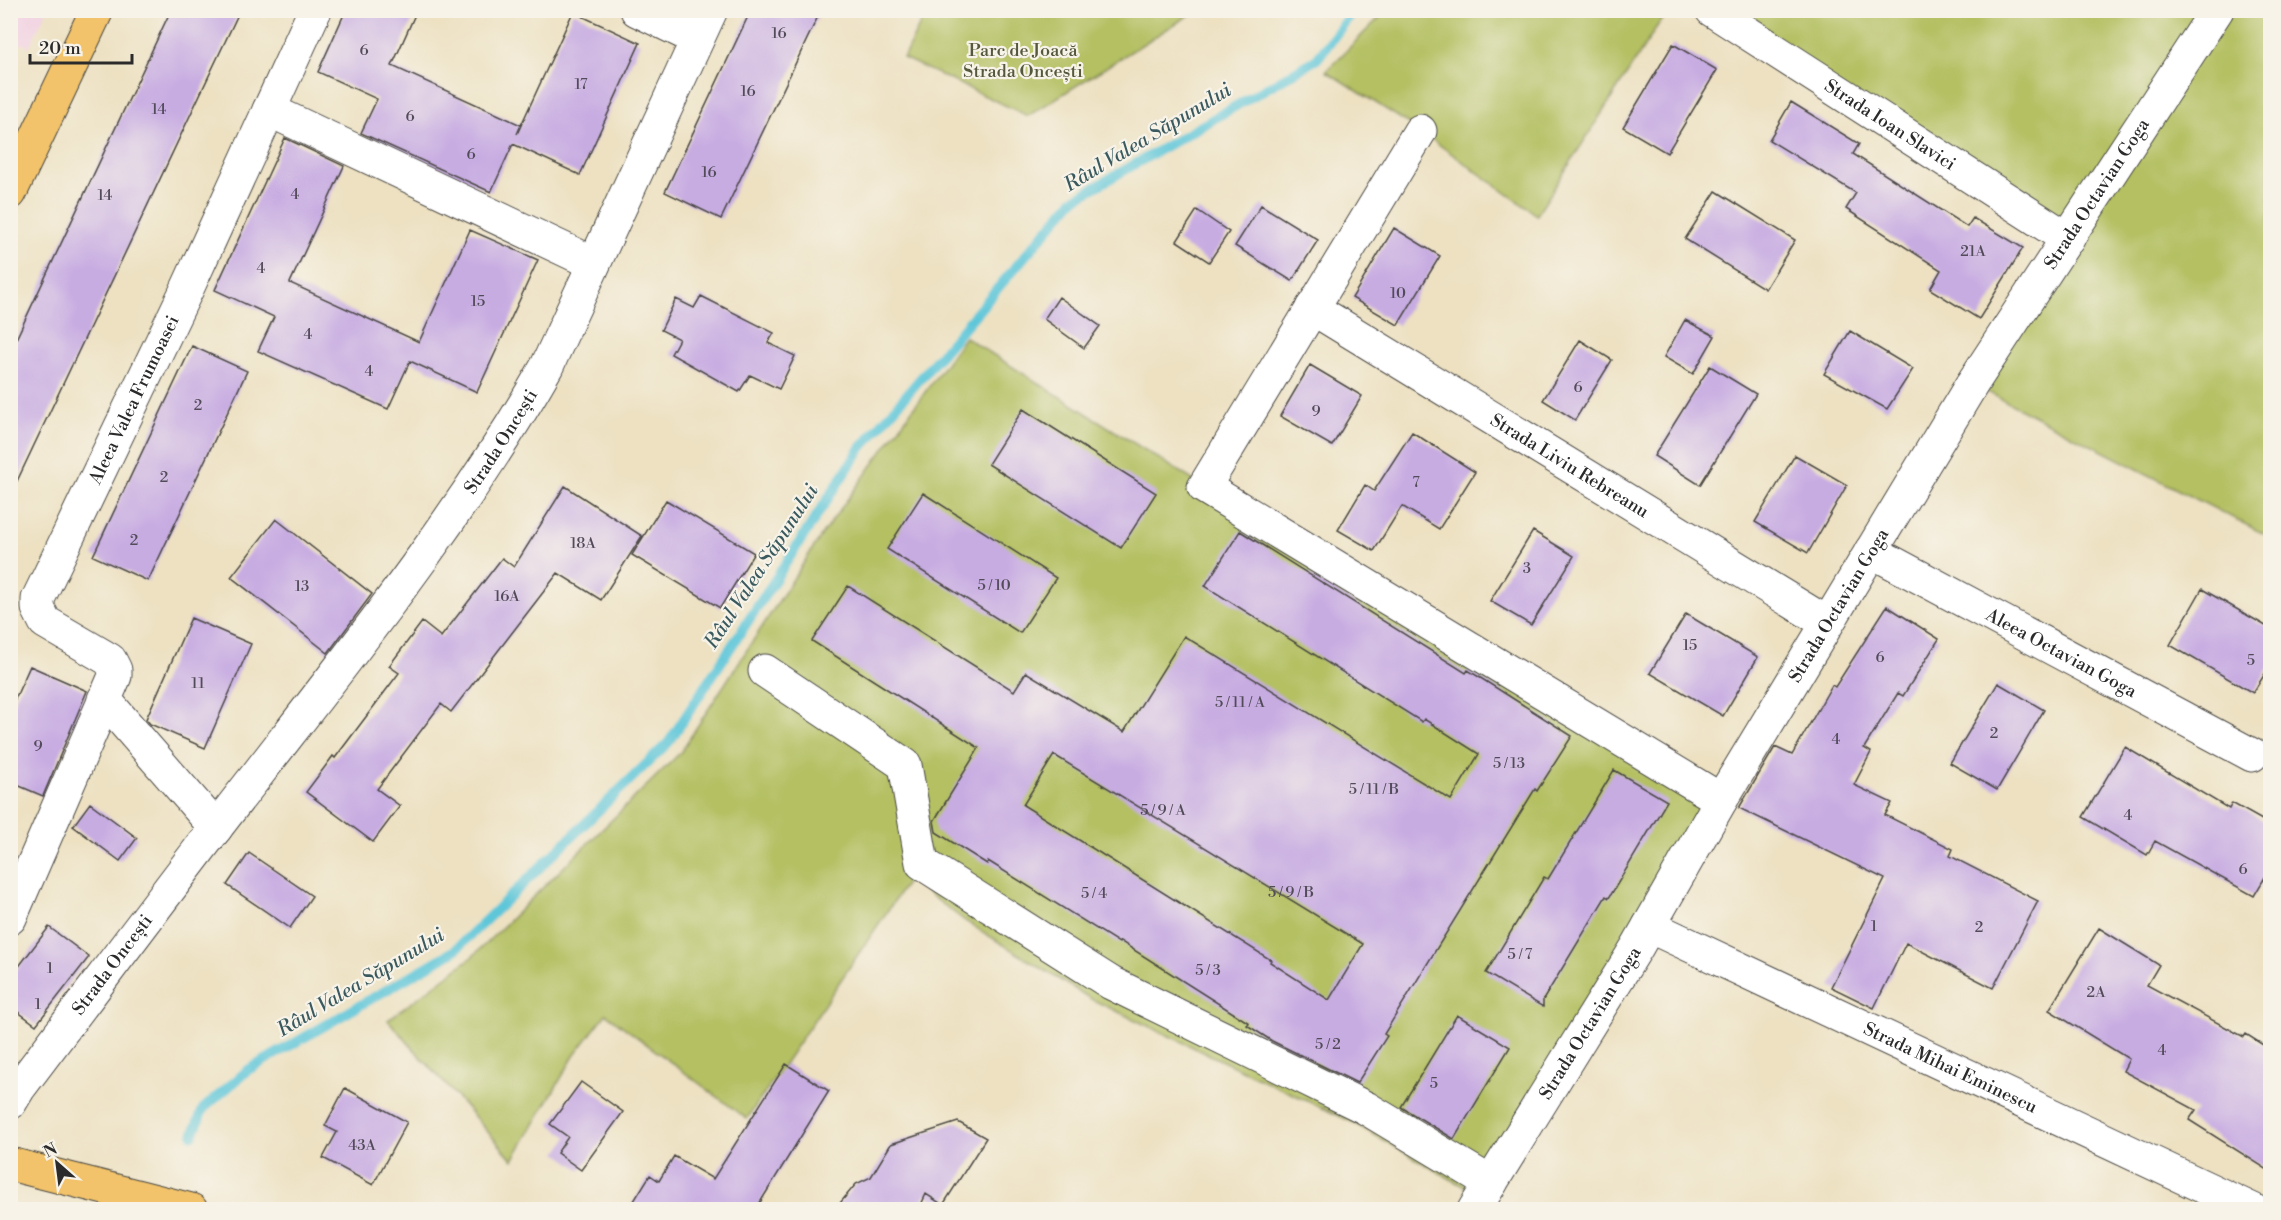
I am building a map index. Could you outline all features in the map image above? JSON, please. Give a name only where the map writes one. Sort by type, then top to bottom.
[{"type":"main road","points":[[10,193],[20,149],[97,10]]},
{"type":"main road","points":[[10,1164],[191,1209]]},
{"type":"street","name":"Aleea Valea Frumoasei","points":[[104,699],[115,676],[110,660],[45,622],[38,608],[38,599],[188,287],[315,10]]},
{"type":"street","points":[[637,10],[704,25]]},
{"type":"street","name":"Strada Ioan Slavici","points":[[1712,10],[2068,239]]},
{"type":"street","name":"Strada Octavian Goga","points":[[1482,1196],[1649,926],[1721,800],[1972,384],[2217,10]]},
{"type":"street","name":"Strada Oncești","points":[[10,1103],[216,828],[395,597],[456,512],[519,416],[547,366],[704,25]]},
{"type":"street","points":[[269,110],[593,263]]},
{"type":"street","points":[[1420,131],[1204,487],[1721,800]]},
{"type":"street","name":"Strada Liviu Rebreanu","points":[[1311,308],[1827,623]]},
{"type":"street","name":"Aleea Octavian Goga","points":[[1871,551],[2252,755]]},
{"type":"street","points":[[765,671],[905,765],[922,862],[1111,983],[1366,1108],[1482,1196]]},
{"type":"street","points":[[10,918],[104,699],[216,828]]},
{"type":"street","name":"Strada Mihai Eminescu","points":[[1649,926],[2253,1209]]},
{"type":"shaded area","points":[[11,10],[47,11],[29,47],[11,39]]},
{"type":"green space","name":"Parc de Joacă Strada Oncești","points":[[927,10],[1196,11],[1028,116],[903,58]]},
{"type":"green space","points":[[1386,11],[1667,11],[1537,215],[1420,131],[1326,71]]},
{"type":"green space","points":[[1712,11],[2270,11],[2270,537],[1972,384],[2067,239]]},
{"type":"green space","points":[[965,337],[1204,487],[1721,800],[1482,1197],[1352,1122],[1091,999],[965,921],[909,879],[747,1119],[606,1014],[574,1056],[513,1160],[388,1020],[472,957],[680,753],[823,533]]},
{"type":"building","points":[[171,10],[240,10],[10,496],[10,352]]},
{"type":"building","points":[[346,10],[417,10],[392,66],[521,125],[517,134],[573,12],[640,43],[580,175],[513,144],[491,192],[361,133],[377,99],[318,72]]},
{"type":"building","points":[[751,10],[821,10],[721,219],[665,192]]},
{"type":"building","points":[[1673,44],[1717,70],[1667,153],[1623,127]]},
{"type":"building","points":[[1791,102],[1859,144],[1853,154],[1967,227],[1973,218],[2023,248],[1979,319],[1930,289],[1941,270],[1846,209],[1856,193],[1769,140]]},
{"type":"building","points":[[285,138],[344,166],[290,283],[419,342],[470,230],[538,260],[477,392],[410,361],[388,409],[258,351],[274,317],[215,290]]},
{"type":"building","points":[[1716,191],[1795,240],[1765,289],[1685,239]]},
{"type":"building","points":[[1261,205],[1318,240],[1292,281],[1235,246]]},
{"type":"building","points":[[1197,210],[1229,232],[1209,262],[1177,241]]},
{"type":"building","points":[[1394,228],[1440,256],[1398,325],[1352,298]]},
{"type":"building","points":[[701,296],[774,333],[768,343],[795,356],[779,389],[750,375],[739,392],[671,354],[679,339],[661,330],[676,299],[694,308]]},
{"type":"building","points":[[1059,297],[1100,326],[1084,348],[1044,319]]},
{"type":"building","points":[[1685,320],[1715,336],[1693,374],[1664,357]]},
{"type":"building","points":[[1850,331],[1913,369],[1887,409],[1824,374]]},
{"type":"building","points":[[1580,340],[1612,360],[1575,420],[1543,400]]},
{"type":"building","points":[[192,346],[247,371],[148,581],[93,556]]},
{"type":"building","points":[[1310,365],[1362,396],[1332,446],[1280,416]]},
{"type":"building","points":[[1710,366],[1756,394],[1700,485],[1654,456]]},
{"type":"building","points":[[1023,409],[1156,493],[1121,548],[988,464]]},
{"type":"building","points":[[1412,432],[1475,472],[1439,529],[1402,506],[1374,551],[1338,530],[1365,485],[1374,491]]},
{"type":"building","points":[[1795,455],[1847,485],[1808,553],[1755,522]]},
{"type":"building","points":[[565,486],[642,536],[601,600],[558,573],[451,712],[441,704],[377,789],[400,806],[373,842],[306,792],[333,756],[335,758],[399,673],[389,666],[422,622],[441,637],[502,558],[514,567]]},
{"type":"building","points":[[923,493],[1056,578],[1020,633],[887,549]]},
{"type":"building","points":[[666,500],[754,553],[720,608],[632,555]]},
{"type":"building","points":[[276,519],[372,594],[328,653],[231,577]]},
{"type":"building","points":[[1240,531],[1466,673],[1468,670],[1572,736],[1537,791],[1535,789],[1384,1034],[1387,1036],[1357,1083],[1272,1041],[1247,1025],[1249,1023],[1120,941],[1119,943],[988,861],[987,864],[936,832],[934,821],[979,748],[812,641],[848,586],[1014,691],[1026,672],[1124,732],[1184,636],[1451,800],[1479,754],[1424,719],[1422,722],[1205,586]],"holes":[[[1054,755],[1363,944],[1329,1000],[1270,962],[1271,960],[1023,805]]]},
{"type":"building","points":[[1533,531],[1574,556],[1531,625],[1490,601]]},
{"type":"building","points":[[2202,589],[2271,629],[2271,664],[2253,693],[2170,645]]},
{"type":"building","points":[[1887,606],[1939,639],[1903,696],[1898,693],[1864,748],[1871,752],[1854,785],[1892,803],[1885,815],[1953,849],[1950,856],[2038,901],[1993,988],[1906,943],[1874,1008],[1831,987],[1885,879],[1739,808],[1775,747],[1792,755],[1832,685],[1835,687]]},
{"type":"building","points":[[1686,614],[1758,657],[1723,716],[1650,673]]},
{"type":"building","points":[[191,618],[251,644],[205,748],[150,724],[146,719]]},
{"type":"building","points":[[30,666],[87,691],[43,796],[10,782],[10,710]]},
{"type":"building","points":[[1998,683],[2044,710],[1997,790],[1950,763]]},
{"type":"building","points":[[2125,747],[2229,809],[2232,803],[2271,825],[2271,867],[2254,896],[2155,841],[2147,855],[2083,817]]},
{"type":"building","points":[[1614,770],[1667,801],[1609,898],[1606,896],[1543,1000],[1543,1007],[1486,973],[1544,877],[1548,879]]},
{"type":"building","points":[[90,803],[137,838],[120,861],[73,826]]},
{"type":"building","points":[[249,853],[312,896],[290,928],[227,885]]},
{"type":"building","points":[[49,927],[89,957],[36,1025],[10,1006],[10,978]]},
{"type":"building","points":[[2099,928],[2159,965],[2147,985],[2244,1037],[2246,1034],[2271,1050],[2271,1172],[2189,1120],[2196,1110],[2123,1071],[2129,1059],[2049,1010]]},
{"type":"building","points":[[1457,1015],[1510,1047],[1454,1139],[1401,1107]]},
{"type":"building","points":[[786,1064],[829,1091],[756,1209],[629,1209],[650,1175],[659,1181],[674,1156],[713,1179]]},
{"type":"building","points":[[581,1082],[623,1112],[581,1170],[557,1153],[568,1137],[550,1124]]},
{"type":"building","points":[[345,1088],[407,1122],[373,1185],[323,1158],[337,1132],[325,1126]]},
{"type":"building","points":[[958,1122],[986,1138],[943,1205],[926,1194],[919,1209],[835,1209],[856,1184],[871,1177],[891,1144]]},
{"type":"waterway","name":"Râul Valea Săpunului","points":[[193,1135],[203,1109],[248,1070],[454,951],[669,742],[861,448],[1073,200],[1317,59],[1354,10]]}]
